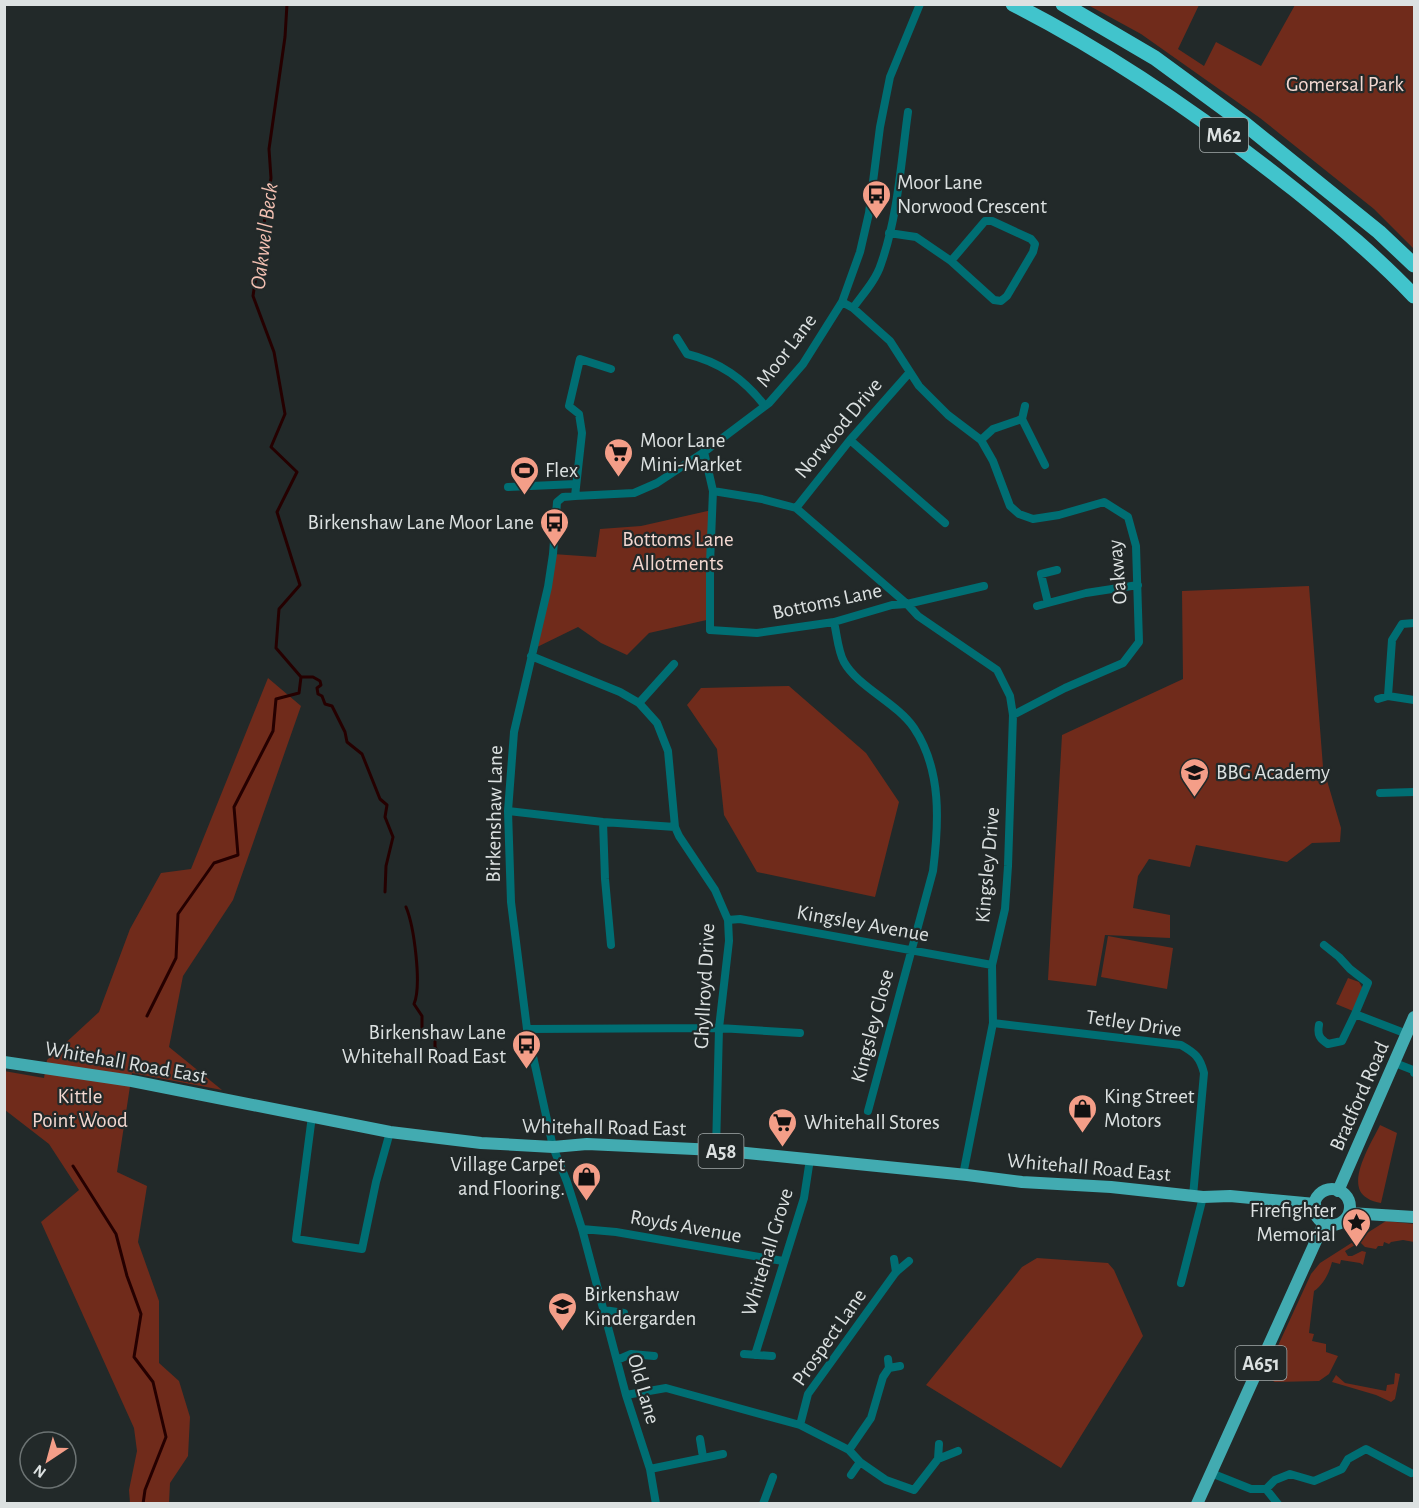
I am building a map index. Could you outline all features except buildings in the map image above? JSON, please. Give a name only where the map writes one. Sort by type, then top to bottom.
[{"type":"highway","name":"M62","points":[[1012,4],[1134,74],[1240,146],[1351,235],[1414,296]]},
{"type":"highway","name":"M62","points":[[1063,4],[1155,58],[1245,124],[1379,231],[1414,265]]},
{"type":"main road","name":"Bradford Road","points":[[1338,1191],[1414,1017]]},
{"type":"main road","name":"Whitehall Road East","points":[[4,1062],[132,1081],[390,1132],[480,1143],[553,1147],[587,1144],[716,1150],[1022,1182],[1315,1204]]},
{"type":"main road","points":[[1325,1191],[1338,1191],[1348,1200],[1348,1213],[1344,1220],[1336,1224],[1324,1223],[1316,1215],[1315,1204],[1318,1196],[1325,1191]]},
{"type":"main road","points":[[1348,1213],[1414,1216]]},
{"type":"main road","name":"A651","points":[[1197,1503],[1324,1223]]},
{"type":"street","name":"Moor Lane","points":[[575,496],[634,493],[657,483],[704,452],[765,406],[802,364],[842,302],[860,252],[869,213],[880,126],[890,77],[920,4]]},
{"type":"street","points":[[854,308],[874,280],[881,265],[893,215],[908,112]]},
{"type":"street","points":[[889,234],[916,237],[951,261],[994,300],[1001,301],[1007,296],[1033,252],[1035,244],[1031,239],[992,221],[985,221],[951,261]]},
{"type":"street","name":"Moor Lane","points":[[842,302],[854,308],[890,341],[919,386],[948,415],[981,440]]},
{"type":"street","points":[[677,338],[687,354],[705,358],[734,373],[765,406]]},
{"type":"street","points":[[575,496],[582,433],[579,414],[569,406],[580,359],[611,369]]},
{"type":"street","name":"Norwood Drive","points":[[796,508],[850,440],[910,372]]},
{"type":"street","points":[[1025,406],[1022,419],[1046,465]]},
{"type":"street","points":[[981,440],[993,429],[1022,419]]},
{"type":"street","points":[[850,440],[945,523]]},
{"type":"street","name":"Oakway","points":[[981,440],[993,461],[1010,506],[1019,514],[1033,519],[1059,515],[1104,502],[1128,517],[1136,546],[1139,642],[1124,663],[1065,688],[1013,715]]},
{"type":"street","name":"Bottoms Lane","points":[[704,452],[713,491],[710,630],[757,633],[834,622],[892,605],[907,604],[984,586]]},
{"type":"street","points":[[508,487],[576,484]]},
{"type":"street","points":[[713,491],[762,499],[796,508]]},
{"type":"street","name":"Birkenshaw Lane","points":[[553,1147],[527,1029],[511,902],[508,812],[514,732],[548,587],[557,502],[563,497],[575,496]]},
{"type":"street","name":"Kingsley Drive","points":[[796,508],[918,616],[997,670],[1010,696],[1013,715],[1005,898],[992,965],[993,1023],[963,1175]]},
{"type":"street","points":[[1048,603],[1041,574],[1057,570]]},
{"type":"street","points":[[1037,606],[1086,593],[1138,585]]},
{"type":"street","name":"Kingsley Close","points":[[834,622],[843,661],[852,672],[896,709],[914,728],[928,756],[936,782],[938,837],[933,871],[868,1111]]},
{"type":"street","points":[[1388,696],[1392,640],[1402,624],[1414,623]]},
{"type":"street","points":[[508,812],[675,827],[668,752],[657,723],[639,703],[620,692],[531,656]]},
{"type":"street","points":[[639,703],[674,664]]},
{"type":"street","points":[[1378,699],[1388,696],[1414,700]]},
{"type":"street","points":[[1380,794],[1414,792]]},
{"type":"street","points":[[603,822],[611,945]]},
{"type":"street","name":"Ghyllroyd Drive","points":[[675,827],[715,890],[728,920],[729,941],[719,1029],[716,1150]]},
{"type":"street","name":"Kingsley Avenue","points":[[728,920],[740,919],[992,965]]},
{"type":"street","points":[[1319,1025],[1318,1035],[1321,1040],[1328,1044],[1342,1041],[1368,983],[1350,969],[1335,952],[1324,945]]},
{"type":"street","points":[[1355,1014],[1407,1034]]},
{"type":"street","name":"Tetley Drive","points":[[993,1023],[1181,1045],[1196,1053],[1201,1060],[1204,1073],[1198,1196],[1180,1283]]},
{"type":"street","points":[[527,1029],[719,1029],[800,1033]]},
{"type":"street","points":[[1395,1063],[1413,1070],[1414,1073]]},
{"type":"street","points":[[312,1116],[296,1239],[362,1249],[376,1182],[390,1132]]},
{"type":"street","name":"Old Lane","points":[[553,1147],[582,1229],[626,1395],[650,1469],[656,1503]]},
{"type":"street","name":"Whitehall Grove","points":[[755,1355],[804,1198],[810,1159]]},
{"type":"street","name":"Royds Avenue","points":[[582,1229],[616,1232],[783,1261]]},
{"type":"street","points":[[894,1259],[896,1272]]},
{"type":"street","name":"Prospect Lane","points":[[800,1425],[808,1394],[896,1272],[909,1261]]},
{"type":"street","points":[[604,1310],[624,1313]]},
{"type":"street","points":[[617,1360],[631,1354],[654,1356]]},
{"type":"street","points":[[744,1354],[772,1356]]},
{"type":"street","points":[[849,1450],[871,1419],[889,1368],[888,1359]]},
{"type":"street","points":[[889,1368],[900,1366]]},
{"type":"street","points":[[626,1395],[666,1388],[800,1425],[849,1450],[860,1462],[886,1480],[914,1490],[938,1459],[958,1451]]},
{"type":"street","points":[[700,1439],[703,1457]]},
{"type":"street","points":[[938,1459],[939,1444]]},
{"type":"street","points":[[1211,1473],[1251,1489],[1266,1489],[1275,1480],[1290,1474],[1314,1482],[1342,1469],[1348,1459],[1366,1449],[1411,1473]]},
{"type":"street","points":[[650,1469],[723,1454]]},
{"type":"street","points":[[851,1475],[860,1462]]},
{"type":"street","points":[[762,1503],[773,1477]]},
{"type":"street","points":[[1266,1489],[1278,1503]]},
{"type":"green space","name":"Gomersal Park","points":[[1088,5],[1199,5],[1178,49],[1204,66],[1216,42],[1261,66],[1295,5],[1414,5],[1414,249],[1374,209],[1260,118],[1141,34]]},
{"type":"green space","name":"Bottoms Lane Allotments","points":[[712,510],[711,619],[649,633],[627,655],[601,643],[578,627],[533,649],[553,554],[596,557],[600,529],[641,526]]},
{"type":"green space","name":"BBG Academy","points":[[1309,586],[1323,767],[1341,828],[1340,842],[1312,843],[1287,862],[1196,845],[1190,867],[1149,859],[1138,876],[1133,908],[1170,915],[1170,938],[1105,935],[1096,986],[1048,980],[1062,735],[1183,679],[1182,591]]},
{"type":"green space","name":"Kittle Point Wood","points":[[268,678],[301,706],[233,900],[183,976],[169,1047],[222,1090],[132,1073],[117,1172],[147,1186],[138,1242],[159,1301],[159,1363],[179,1381],[190,1417],[188,1456],[170,1483],[169,1503],[130,1503],[129,1490],[137,1451],[134,1428],[41,1222],[79,1190],[49,1144],[5,1110],[4,1071],[44,1078],[47,1060],[99,1012],[130,929],[161,873],[191,869]]},
{"type":"green space","points":[[789,686],[866,753],[899,802],[875,897],[757,872],[724,815],[717,749],[687,705],[701,688]]},
{"type":"green space","points":[[1108,936],[1173,948],[1167,989],[1101,977]]},
{"type":"green space","points":[[1348,978],[1359,982],[1363,989],[1353,1011],[1336,1004]]},
{"type":"green space","points":[[1380,1125],[1397,1133],[1381,1203],[1367,1198],[1361,1192],[1358,1184],[1366,1152]]},
{"type":"green space","points":[[1386,1221],[1414,1224],[1414,1242],[1403,1240],[1389,1244],[1384,1242],[1383,1246],[1378,1246],[1376,1249],[1365,1247],[1360,1242],[1345,1251],[1348,1256],[1362,1251],[1366,1252],[1363,1265],[1341,1260],[1340,1264],[1332,1262],[1325,1279],[1314,1291],[1309,1333],[1314,1334],[1312,1341],[1326,1344],[1326,1352],[1338,1356],[1329,1374],[1319,1381],[1275,1382],[1264,1376],[1311,1274],[1320,1263]]},
{"type":"green space","points":[[1037,1258],[1108,1263],[1114,1270],[1143,1336],[1061,1468],[926,1385],[1022,1267]]},
{"type":"green space","points":[[1395,1373],[1400,1374],[1395,1399],[1391,1402],[1376,1395],[1332,1382],[1336,1375],[1345,1383],[1386,1391],[1387,1385],[1394,1384]]},
{"type":"waterway","name":"Oakwell Beck","points":[[287,4],[285,37],[269,149],[271,178],[253,296],[274,352],[285,414],[271,447],[297,472],[277,512],[300,585],[279,609],[276,648],[301,677]]},
{"type":"waterway","points":[[301,677],[313,677],[320,681],[321,685],[317,688],[318,694],[322,696],[325,704],[332,706],[345,732],[347,742],[362,754],[380,799],[387,805],[385,817],[393,837],[386,866],[385,892]]},
{"type":"waterway","points":[[147,1016],[176,958],[178,914],[214,863],[238,855],[234,807],[273,731],[276,699],[299,693],[301,677]]},
{"type":"waterway","points":[[406,907],[416,955],[417,984],[414,1004],[422,1016],[422,1029],[435,1039],[438,1052]]},
{"type":"waterway","points":[[73,1166],[116,1234],[127,1276],[141,1314],[134,1357],[153,1382],[166,1437],[145,1490],[143,1504]]},
{"type":"place","name":"Moor Lane Norwood Crescent","points":[[876,220]]},
{"type":"place","name":"Moor Lane Mini-Market","points":[[619,478]]},
{"type":"place","name":"Flex","points":[[524,496]]},
{"type":"place","name":"Birkenshaw Lane Moor Lane","points":[[555,548]]},
{"type":"place","name":"BBG Academy","points":[[1195,798]]},
{"type":"place","name":"Birkenshaw Lane Whitehall Road East","points":[[527,1070]]},
{"type":"place","name":"King Street Motors","points":[[1083,1134]]},
{"type":"place","name":"Whitehall Stores","points":[[783,1148]]},
{"type":"place","name":"Village Carpet and Flooring.","points":[[586,1202]]},
{"type":"place","name":"Firefighter Memorial","points":[[1357,1248]]},
{"type":"place","name":"Birkenshaw Kindergarden","points":[[563,1332]]}]
